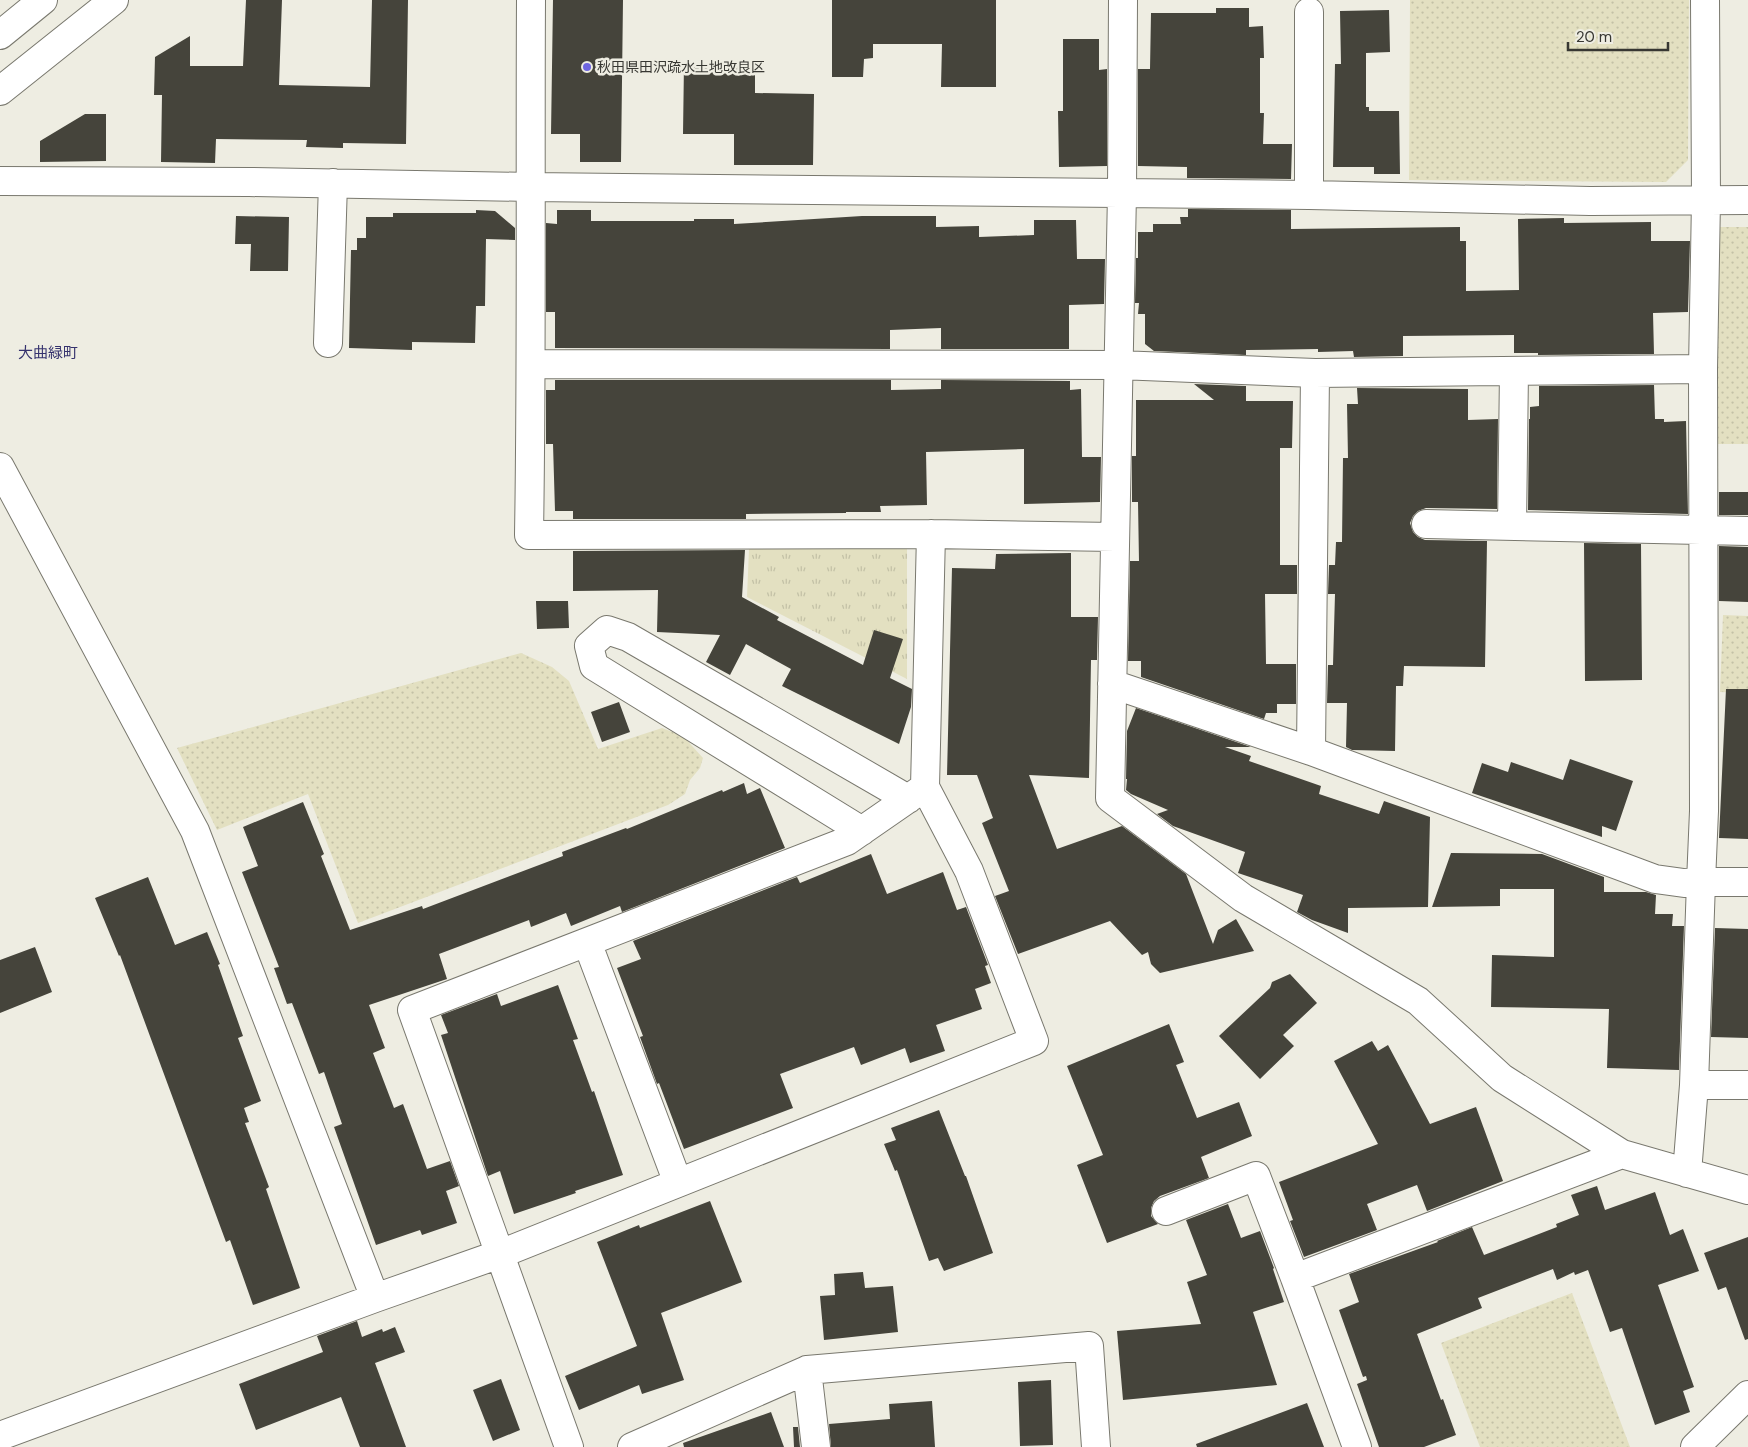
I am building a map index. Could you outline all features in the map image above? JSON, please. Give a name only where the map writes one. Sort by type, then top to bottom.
[{"type":"street","points":[[0,35],[44,0]]},
{"type":"street","points":[[0,92],[114,0]]},
{"type":"street","points":[[531,0],[531,364],[528,535],[931,534],[1115,537]]},
{"type":"street","points":[[1123,0],[1122,193],[1110,798],[1243,898],[1418,1001],[1502,1078],[1622,1154],[1748,1190]]},
{"type":"street","points":[[1687,1173],[1694,1084],[1704,811],[1705,0]]},
{"type":"street","points":[[1309,12],[1309,195]]},
{"type":"street","points":[[0,181],[333,183],[1580,200],[1748,200]]},
{"type":"street","points":[[328,343],[333,183]]},
{"type":"street","points":[[531,364],[1119,365],[1315,372],[1704,369]]},
{"type":"street","points":[[1512,526],[1514,370]]},
{"type":"street","points":[[1311,751],[1315,372]]},
{"type":"street","points":[[0,467],[195,831],[375,1298]]},
{"type":"street","points":[[1426,524],[1748,531]]},
{"type":"street","points":[[917,793],[931,534]]},
{"type":"street","points":[[0,1436],[500,1254],[1034,1041],[969,871],[917,793],[628,637],[607,630],[589,646],[594,666],[862,831]]},
{"type":"street","points":[[1112,684],[1311,751],[1655,879],[1684,883],[1748,882]]},
{"type":"street","points":[[569,1447],[412,1010],[847,841],[917,793]]},
{"type":"street","points":[[587,942],[678,1183]]},
{"type":"street","points":[[1694,1084],[1748,1085]]},
{"type":"street","points":[[1295,1278],[1622,1154]]},
{"type":"street","points":[[1166,1211],[1256,1176],[1357,1447]]},
{"type":"street","points":[[632,1447],[807,1370],[1089,1346],[1096,1447]]},
{"type":"street","points":[[807,1370],[816,1447]]},
{"type":"street","points":[[1695,1447],[1748,1395]]},
{"type":"green space","points":[[1410,0],[1689,0],[1688,160],[1666,182],[1409,180]]},
{"type":"green space","points":[[1717,227],[1748,227],[1748,444],[1715,444]]},
{"type":"green space","points":[[907,546],[907,679],[747,597],[749,549]]},
{"type":"green space","points":[[1723,615],[1748,616],[1748,693],[1720,692]]},
{"type":"green space","points":[[521,653],[552,667],[569,681],[598,749],[662,728],[683,736],[703,758],[700,768],[690,780],[685,794],[668,805],[358,923],[308,794],[217,830],[177,748]]},
{"type":"green space","points":[[1572,1293],[1630,1447],[1480,1447],[1441,1343]]},
{"type":"building","points":[[246,0],[282,0],[279,85],[370,87],[372,0],[408,0],[406,144],[343,143],[343,148],[306,147],[307,140],[216,139],[215,163],[161,162],[162,95],[154,95],[155,57],[190,36],[190,66],[243,66]]},
{"type":"building","name":"秋田県田沢疏水土地改良区","points":[[553,0],[623,0],[621,162],[580,162],[580,134],[551,134]]},
{"type":"building","points":[[832,0],[996,0],[996,87],[941,87],[942,44],[873,44],[873,58],[864,59],[863,77],[832,77]]},
{"type":"building","points":[[1216,8],[1249,8],[1249,27],[1263,26],[1264,58],[1260,58],[1260,113],[1264,113],[1263,144],[1292,144],[1291,179],[1187,178],[1187,167],[1138,166],[1138,69],[1150,69],[1151,13],[1216,13]]},
{"type":"building","points":[[1389,10],[1390,52],[1366,53],[1366,107],[1369,107],[1369,111],[1399,111],[1400,174],[1374,174],[1374,167],[1333,167],[1335,64],[1341,64],[1340,11]]},
{"type":"building","points":[[1063,39],[1099,39],[1099,70],[1107,69],[1107,166],[1059,167],[1058,111],[1063,111]]},
{"type":"building","points":[[684,63],[755,63],[755,93],[814,94],[813,165],[734,165],[734,134],[683,134]]},
{"type":"building","points":[[85,114],[106,114],[106,161],[40,162],[40,141]]},
{"type":"building","points":[[1188,209],[1291,210],[1291,229],[1460,227],[1460,241],[1466,241],[1466,291],[1519,290],[1518,219],[1564,218],[1564,223],[1651,222],[1651,241],[1690,241],[1688,312],[1653,313],[1654,354],[1538,355],[1538,353],[1514,353],[1514,335],[1403,336],[1403,356],[1354,357],[1353,351],[1318,352],[1318,349],[1246,350],[1246,355],[1154,351],[1145,344],[1145,314],[1138,314],[1139,303],[1135,303],[1138,232],[1153,232],[1153,224],[1181,224],[1180,217],[1188,217]]},
{"type":"building","points":[[476,210],[495,211],[515,228],[515,240],[486,239],[485,306],[476,306],[475,343],[412,342],[412,350],[349,348],[351,250],[357,250],[357,238],[366,238],[366,217],[393,217],[393,213],[476,213]]},
{"type":"building","points":[[557,210],[591,210],[591,221],[734,219],[734,224],[862,216],[936,216],[936,227],[979,226],[979,237],[1034,235],[1034,220],[1076,220],[1077,259],[1105,259],[1104,304],[1069,305],[1069,349],[941,349],[941,328],[890,330],[890,349],[555,348],[555,312],[546,312],[546,223],[557,224]]},
{"type":"building","points":[[236,216],[289,217],[288,271],[250,271],[251,244],[235,244]]},
{"type":"building","points":[[555,380],[891,380],[891,390],[941,389],[941,380],[1070,381],[1070,390],[1081,389],[1082,457],[1101,457],[1100,502],[1024,504],[1024,449],[926,452],[927,505],[880,506],[881,512],[746,514],[746,519],[573,519],[573,511],[555,511],[553,444],[546,444],[546,390],[555,390]]},
{"type":"building","points":[[1194,384],[1246,386],[1246,401],[1293,401],[1292,448],[1280,448],[1280,565],[1297,565],[1297,594],[1265,594],[1266,664],[1296,664],[1296,704],[1277,704],[1277,713],[1266,713],[1264,719],[1141,677],[1141,661],[1128,661],[1130,561],[1139,561],[1138,502],[1132,502],[1132,456],[1136,456],[1136,400],[1214,400]]},
{"type":"building","points":[[1654,385],[1655,419],[1664,419],[1664,422],[1686,421],[1688,514],[1528,510],[1530,407],[1539,406],[1539,386]]},
{"type":"building","points":[[1357,388],[1468,389],[1468,420],[1498,419],[1497,509],[1426,508],[1418,511],[1410,523],[1413,532],[1425,540],[1487,541],[1485,667],[1404,666],[1403,686],[1396,686],[1395,751],[1352,750],[1346,747],[1347,703],[1327,703],[1328,665],[1333,665],[1335,594],[1328,594],[1329,565],[1335,565],[1336,542],[1342,542],[1343,458],[1348,458],[1347,404],[1358,404]]},
{"type":"building","points":[[1719,492],[1748,492],[1748,515],[1719,515]]},
{"type":"building","points":[[1584,543],[1641,544],[1642,680],[1585,681]]},
{"type":"building","points":[[1719,546],[1748,547],[1748,602],[1719,601]]},
{"type":"building","points":[[745,550],[742,597],[779,617],[777,620],[863,665],[874,630],[903,639],[890,678],[912,689],[911,707],[899,744],[782,686],[791,669],[746,644],[730,675],[706,662],[720,635],[657,632],[658,590],[573,591],[573,551]]},
{"type":"building","points":[[1071,553],[1071,617],[1098,617],[1097,660],[1091,660],[1089,778],[1029,775],[1057,849],[1122,826],[1186,874],[1213,944],[1218,930],[1236,919],[1254,951],[1160,973],[1151,964],[1148,952],[1142,955],[1110,921],[1018,954],[995,896],[1009,891],[982,823],[993,818],[977,775],[947,775],[952,568],[995,569],[996,554]]},
{"type":"building","points":[[536,601],[568,601],[569,628],[537,629]]},
{"type":"building","points":[[1726,689],[1748,689],[1748,839],[1719,838]]},
{"type":"building","points":[[619,702],[630,732],[602,742],[591,712]]},
{"type":"building","points":[[1136,708],[1251,747],[1225,747],[1251,756],[1249,761],[1321,786],[1319,794],[1379,814],[1384,801],[1430,817],[1428,907],[1348,908],[1348,933],[1312,920],[1297,912],[1303,895],[1238,873],[1245,852],[1173,826],[1157,814],[1168,810],[1126,790],[1127,731]]},
{"type":"building","points":[[1570,759],[1633,781],[1616,831],[1602,826],[1602,837],[1472,793],[1482,763],[1508,772],[1511,762],[1563,780]]},
{"type":"building","points":[[744,783],[747,794],[760,788],[785,848],[622,912],[620,906],[571,926],[566,913],[531,927],[529,920],[439,954],[447,979],[369,1005],[385,1048],[373,1053],[394,1108],[403,1104],[427,1169],[450,1161],[459,1186],[446,1191],[457,1223],[422,1235],[420,1230],[376,1245],[334,1127],[342,1124],[324,1072],[319,1074],[292,1003],[287,1004],[274,968],[279,967],[242,872],[258,866],[243,827],[303,802],[324,854],[321,856],[350,930],[422,906],[423,909],[563,856],[562,852],[627,829],[722,790],[723,792]]},
{"type":"building","points":[[1451,853],[1542,854],[1604,877],[1604,892],[1646,892],[1656,895],[1655,914],[1673,914],[1672,926],[1684,926],[1679,1070],[1607,1068],[1609,1009],[1491,1007],[1492,955],[1554,957],[1554,889],[1500,889],[1500,906],[1432,907]]},
{"type":"building","points":[[871,854],[887,894],[943,872],[957,910],[966,907],[988,965],[985,966],[991,983],[975,989],[982,1009],[936,1025],[945,1051],[910,1063],[905,1048],[861,1065],[854,1047],[780,1074],[793,1108],[684,1149],[659,1083],[657,1084],[640,1037],[643,1036],[617,968],[641,959],[633,941],[797,877],[800,883]]},
{"type":"building","points":[[148,877],[175,945],[207,932],[220,964],[218,965],[243,1036],[238,1038],[261,1101],[244,1108],[249,1122],[245,1123],[269,1187],[266,1189],[300,1288],[253,1305],[230,1240],[226,1242],[120,955],[95,898]]},
{"type":"building","points":[[1715,928],[1748,929],[1748,1038],[1711,1037]]},
{"type":"building","points":[[35,947],[52,992],[0,1013],[0,960]]},
{"type":"building","points":[[1290,974],[1317,1003],[1283,1035],[1294,1046],[1260,1079],[1219,1036],[1270,988],[1272,982]]},
{"type":"building","points":[[558,985],[578,1039],[573,1040],[592,1092],[594,1091],[623,1175],[514,1214],[500,1171],[488,1176],[441,1035],[448,1033],[441,1015],[497,994],[501,1006]]},
{"type":"building","points":[[1169,1024],[1184,1062],[1176,1065],[1197,1118],[1239,1102],[1252,1136],[1201,1157],[1209,1178],[1160,1196],[1154,1201],[1151,1208],[1151,1216],[1158,1224],[1107,1243],[1077,1165],[1103,1155],[1067,1066]]},
{"type":"building","points":[[1372,1041],[1378,1051],[1388,1045],[1430,1124],[1476,1107],[1503,1181],[1427,1211],[1417,1185],[1367,1204],[1377,1230],[1304,1257],[1290,1221],[1293,1220],[1279,1182],[1378,1144],[1334,1061]]},
{"type":"building","points":[[939,1110],[966,1176],[993,1253],[944,1271],[938,1258],[929,1261],[897,1170],[895,1171],[884,1144],[896,1140],[891,1128]]},
{"type":"building","points":[[1597,1186],[1605,1210],[1655,1192],[1670,1235],[1683,1229],[1699,1271],[1658,1285],[1694,1387],[1683,1391],[1690,1412],[1655,1425],[1622,1328],[1610,1332],[1588,1270],[1575,1275],[1574,1272],[1557,1280],[1553,1269],[1478,1298],[1482,1308],[1417,1334],[1456,1435],[1424,1447],[1379,1447],[1357,1384],[1367,1380],[1366,1376],[1363,1377],[1339,1310],[1359,1302],[1349,1274],[1438,1242],[1472,1227],[1484,1255],[1557,1227],[1556,1224],[1579,1215],[1571,1195]]},
{"type":"building","points":[[710,1201],[742,1282],[661,1313],[684,1380],[642,1394],[639,1385],[579,1410],[565,1376],[637,1346],[597,1242],[639,1225],[640,1228]]},
{"type":"building","points":[[1228,1204],[1241,1238],[1260,1231],[1284,1302],[1253,1312],[1277,1385],[1123,1400],[1117,1331],[1201,1324],[1187,1282],[1207,1275],[1186,1220]]},
{"type":"building","points":[[1748,1237],[1748,1339],[1745,1340],[1726,1287],[1718,1290],[1704,1253]]},
{"type":"building","points":[[863,1272],[865,1288],[893,1286],[898,1332],[824,1340],[820,1296],[835,1295],[834,1274]]},
{"type":"building","points":[[357,1321],[362,1337],[382,1329],[383,1332],[395,1327],[405,1352],[375,1363],[406,1447],[360,1447],[341,1397],[256,1430],[239,1384],[323,1352],[317,1336]]},
{"type":"building","points":[[501,1379],[520,1430],[493,1441],[473,1390]]},
{"type":"building","points":[[1051,1380],[1053,1445],[1020,1446],[1018,1382]]},
{"type":"building","points":[[932,1401],[935,1447],[831,1447],[829,1424],[890,1419],[889,1404]]},
{"type":"building","points":[[1307,1403],[1324,1447],[1197,1447],[1196,1444]]},
{"type":"building","points":[[771,1412],[784,1447],[684,1447],[683,1443]]},
{"type":"building","points":[[793,1427],[798,1427],[800,1447],[794,1447]]},
{"type":"place","name":"秋田県田沢疏水土地改良区","points":[[587,67]]},
{"type":"district","name":"大曲緑町","points":[[48,353]]}]
